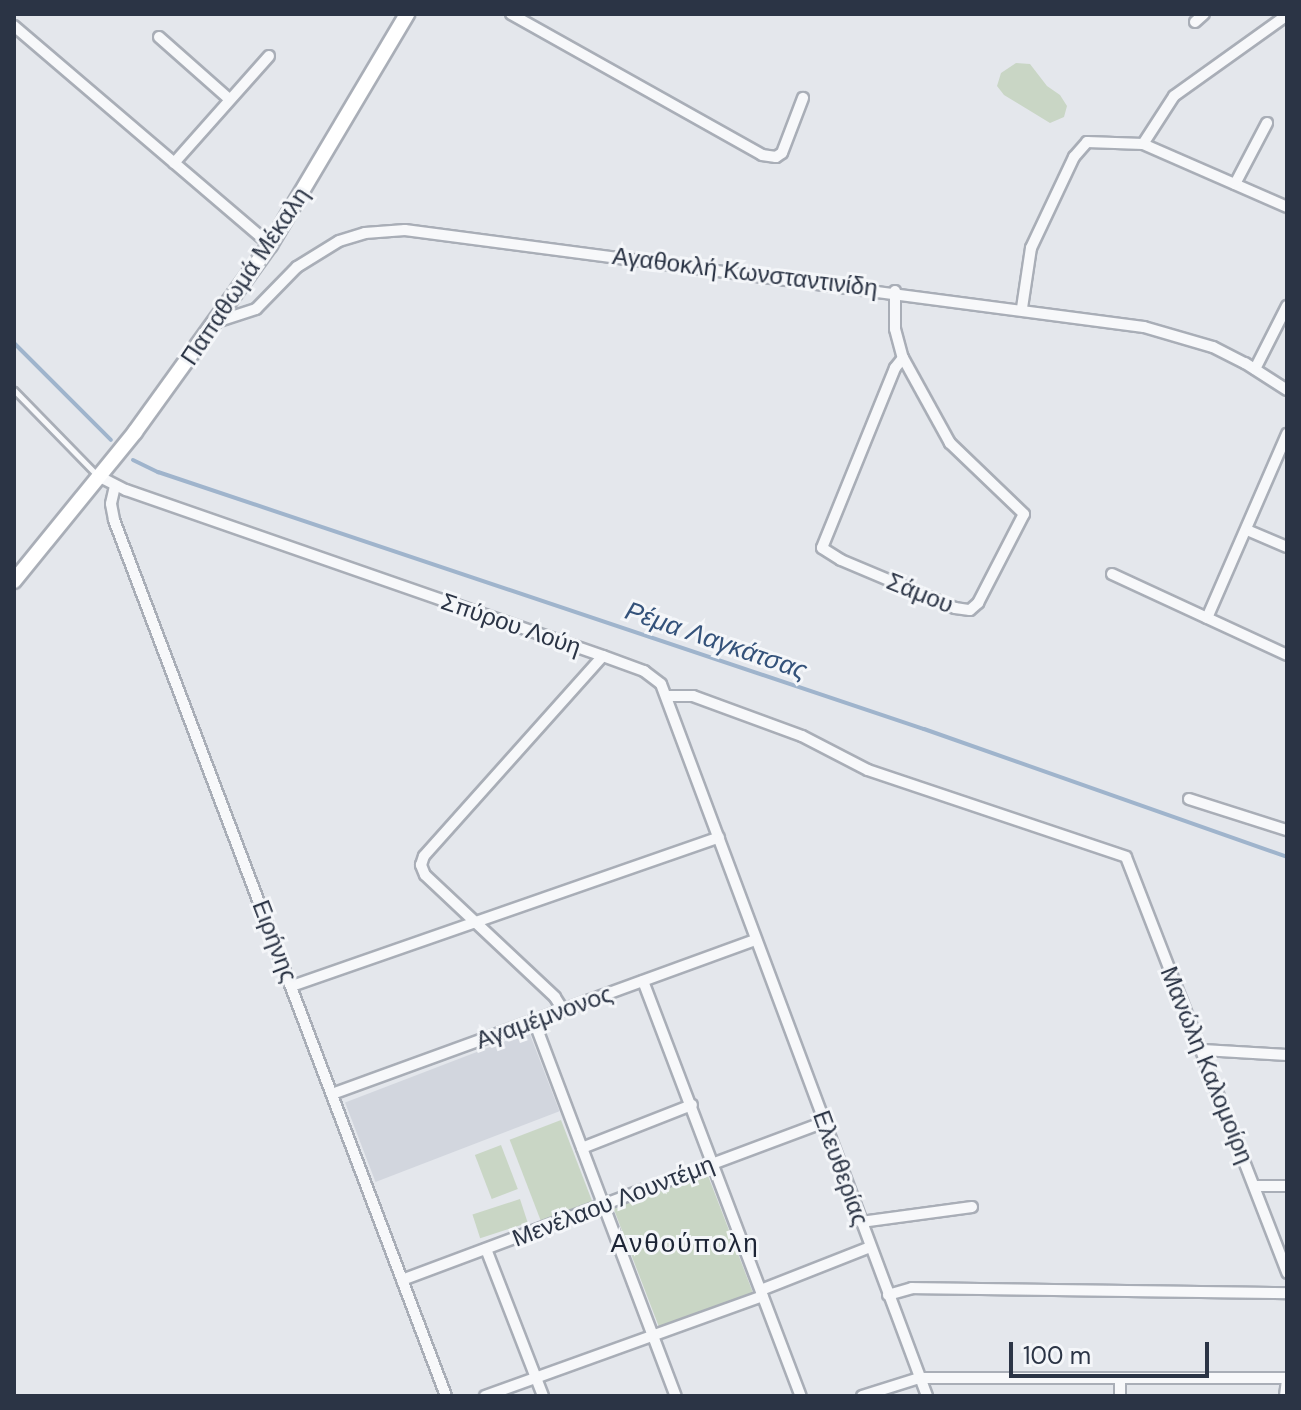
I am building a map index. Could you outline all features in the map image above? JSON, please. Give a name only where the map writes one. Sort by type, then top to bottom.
[{"type":"street","name":"Παπαθωμά Μέκαλη","points":[[14,581],[100,477],[270,245],[407,14]]},
{"type":"street","points":[[511,14],[762,155],[776,157],[782,153],[803,98]]},
{"type":"street","points":[[1195,22],[1204,14]]},
{"type":"street","points":[[1143,144],[1174,96],[1287,15]]},
{"type":"street","points":[[14,26],[270,245]]},
{"type":"street","points":[[159,37],[229,99]]},
{"type":"street","points":[[174,163],[269,56]]},
{"type":"street","points":[[1235,184],[1267,123]]},
{"type":"street","points":[[1022,308],[1031,248],[1077,151],[1090,141],[1143,144],[1287,207]]},
{"type":"street","name":"Αγαθοκλή Κωνσταντινίδη","points":[[216,322],[256,309],[290,273],[330,245],[356,235],[389,230],[497,240],[895,291],[1163,331],[1213,347],[1287,390]]},
{"type":"street","name":"Σάμου","points":[[895,291],[895,329],[903,358],[950,443],[1024,514],[978,603],[970,610],[955,608],[841,560],[822,548],[895,368],[903,358]]},
{"type":"street","points":[[1255,369],[1287,306]]},
{"type":"street","points":[[1207,618],[1287,434]]},
{"type":"street","name":"Σπύρου Λούη","points":[[100,477],[115,486],[649,674],[667,696],[756,940]]},
{"type":"street","name":"Ειρήνης","points":[[115,486],[111,504],[114,520],[446,1396]]},
{"type":"street","points":[[1247,530],[1287,547]]},
{"type":"street","points":[[1112,574],[1287,655]]},
{"type":"street","points":[[563,1010],[555,997],[421,868],[423,858],[603,656]]},
{"type":"street","name":"Μανώλη Καλομοίρη","points":[[667,696],[693,696],[802,736],[868,770],[1126,857],[1189,1023],[1203,1050],[1256,1186],[1287,1273]]},
{"type":"street","points":[[1189,799],[1287,830]]},
{"type":"street","points":[[292,986],[719,837]]},
{"type":"street","name":"Αγαμέμνονoς","points":[[332,1094],[756,940]]},
{"type":"street","name":"Ελευθερίας","points":[[756,940],[927,1396]]},
{"type":"street","points":[[643,981],[801,1396]]},
{"type":"street","points":[[534,1021],[676,1396]]},
{"type":"street","points":[[1203,1050],[1287,1055]]},
{"type":"street","points":[[582,1148],[692,1105]]},
{"type":"street","name":"Μενέλαου Λουντέμη","points":[[402,1280],[824,1122]]},
{"type":"street","points":[[1256,1186],[1287,1186]]},
{"type":"street","points":[[861,1222],[972,1207]]},
{"type":"street","points":[[485,1396],[762,1293],[870,1247]]},
{"type":"street","points":[[486,1249],[543,1396]]},
{"type":"street","points":[[888,1295],[912,1288],[1287,1293]]},
{"type":"street","points":[[862,1396],[919,1378],[1287,1379],[1285,1396]]},
{"type":"street","points":[[1120,1378],[1120,1396]]},
{"type":"lane","points":[[14,390],[100,477]]},
{"type":"shaded area","points":[[529,1032],[559,1111],[376,1182],[345,1103]]},
{"type":"green space","points":[[1016,63],[1030,64],[1047,86],[1060,95],[1067,106],[1064,117],[1050,123],[1004,95],[997,86],[1001,73]]},
{"type":"green space","points":[[561,1120],[593,1202],[541,1222],[510,1140]]},
{"type":"green space","points":[[501,1145],[518,1189],[492,1199],[475,1155]]},
{"type":"green space","points":[[707,1173],[753,1293],[660,1329],[614,1209]]},
{"type":"green space","points":[[520,1199],[528,1223],[480,1238],[472,1214]]},
{"type":"waterway","name":"Ρέμα Λαγκάτσας","points":[[14,343],[111,440]]},
{"type":"waterway","name":"Ρέμα Λαγκάτσας","points":[[133,460],[158,472],[924,729],[1287,857]]},
{"type":"district","name":"Ανθούπολη","points":[[685,1244]]}]
